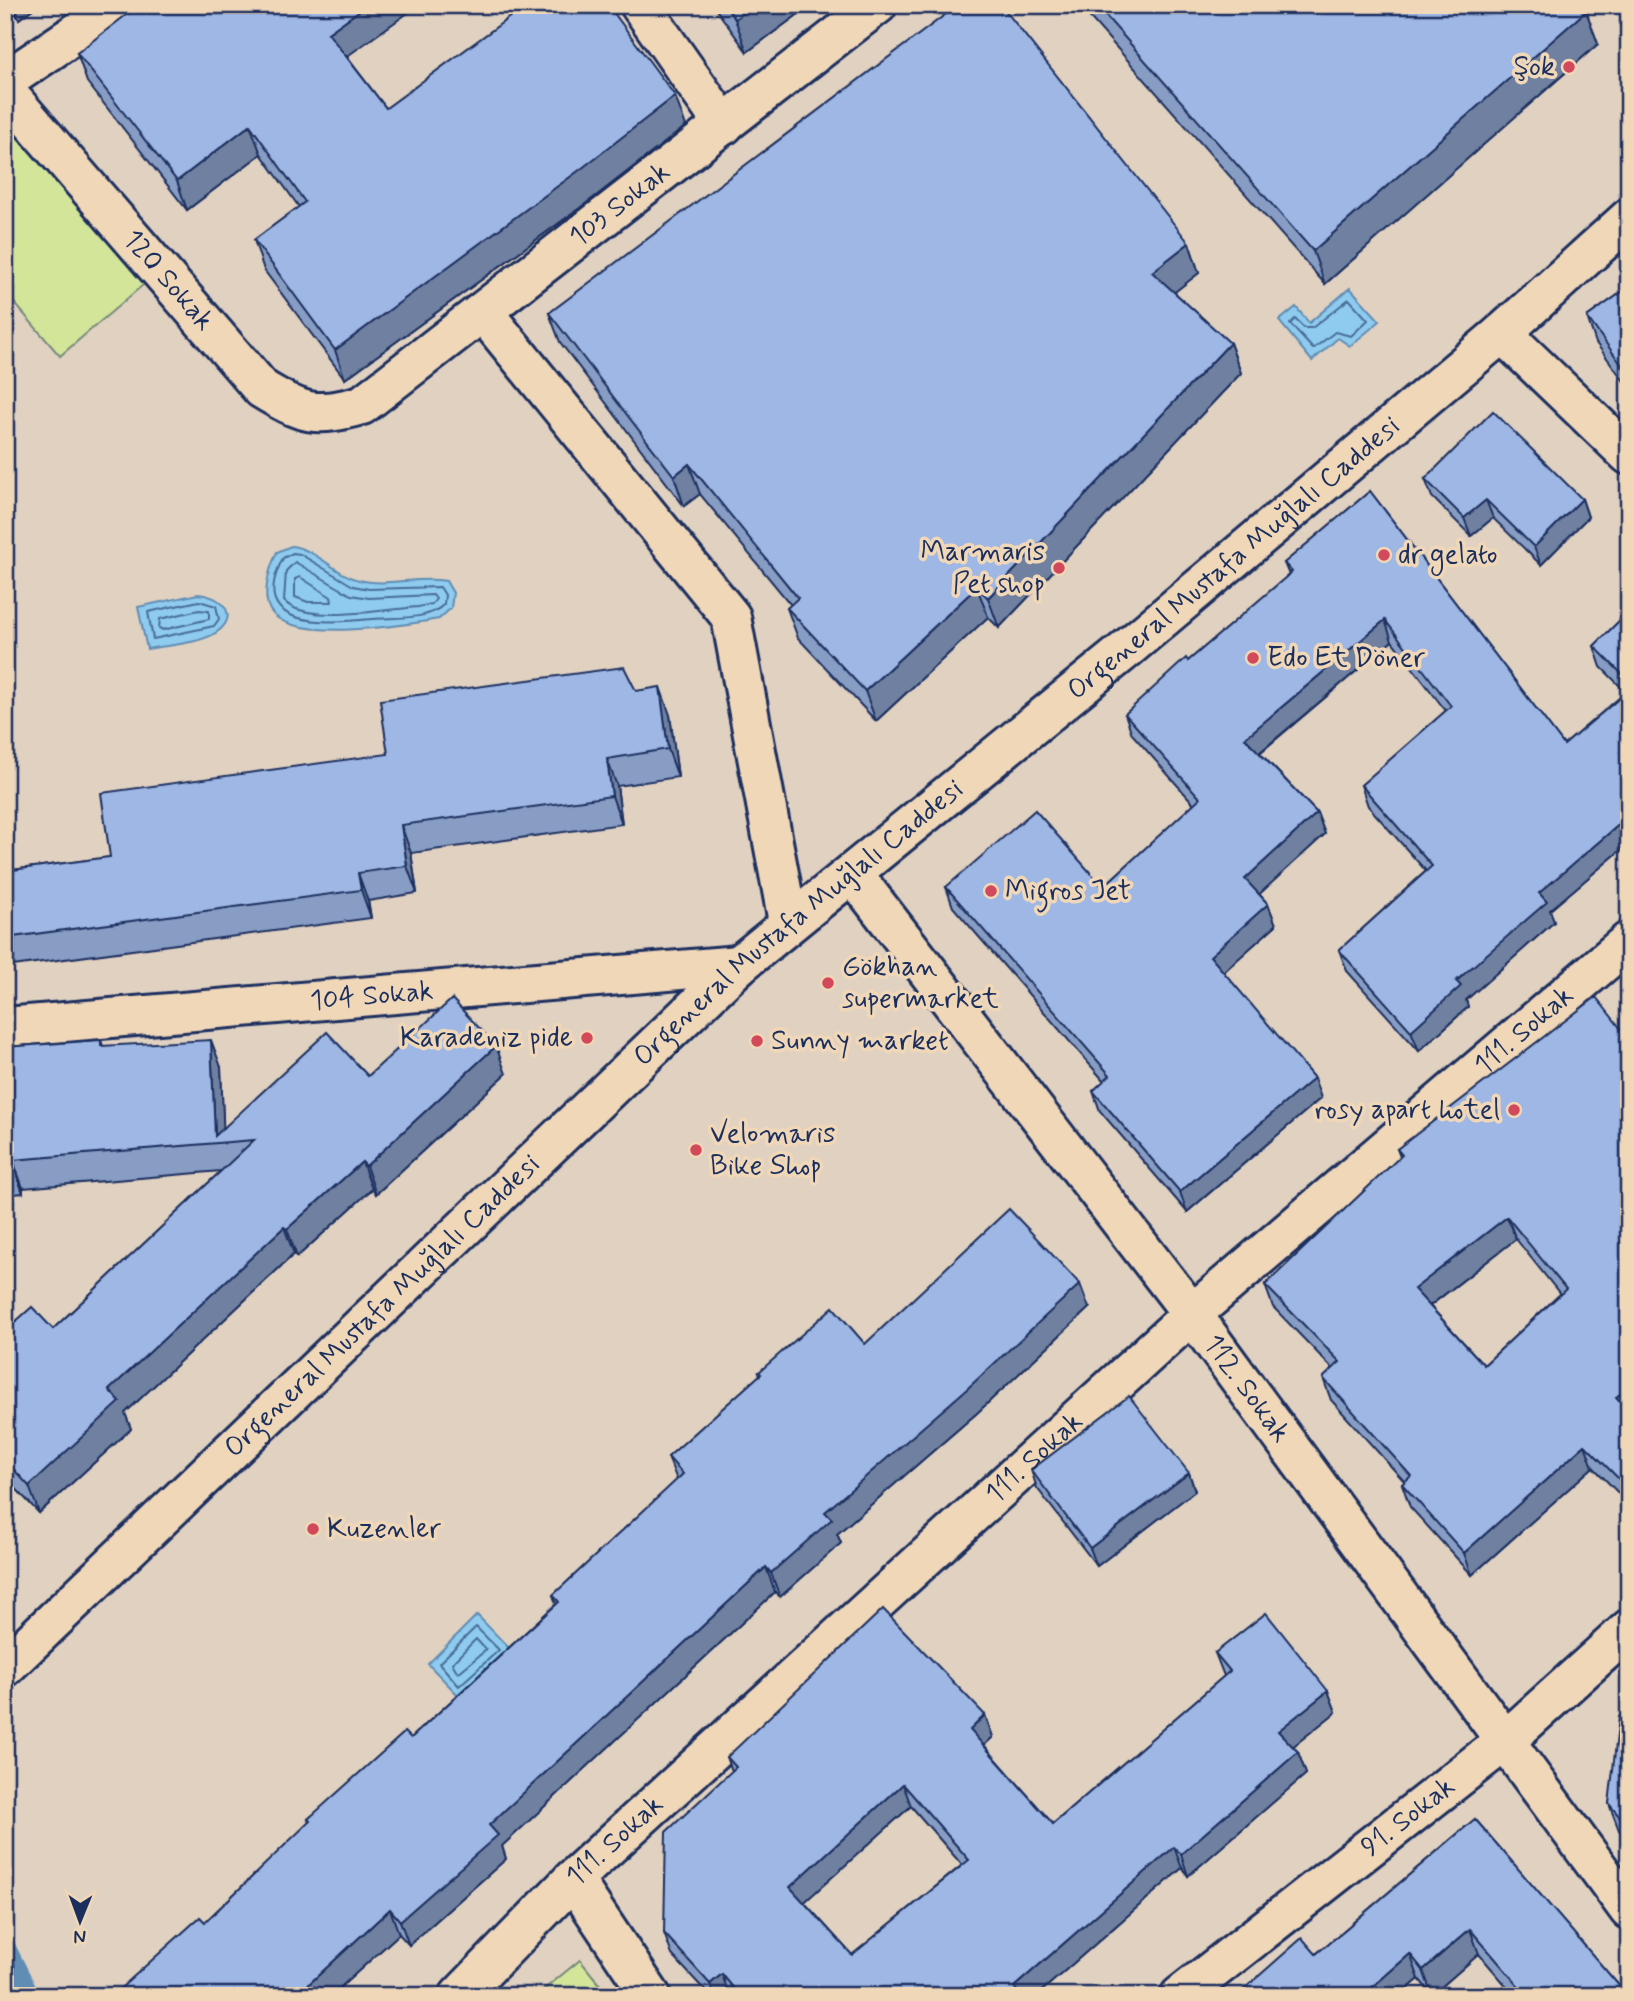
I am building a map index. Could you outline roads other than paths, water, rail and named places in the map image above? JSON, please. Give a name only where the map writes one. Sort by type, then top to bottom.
[{"type":"street","points":[[5,81],[118,5]]},
{"type":"street","points":[[640,5],[724,125]]},
{"type":"street","name":"103 Sokak","points":[[362,405],[877,5]]},
{"type":"street","name":"120 Sokak","points":[[5,92],[262,389],[293,408],[328,415],[362,405]]},
{"type":"street","name":"Orgeneral Mustafa Muğlalı Caddesi","points":[[5,1667],[739,965],[788,922],[853,874],[1502,333],[1629,218]]},
{"type":"street","points":[[483,312],[731,617],[788,922]]},
{"type":"street","points":[[1502,333],[1629,456]]},
{"type":"street","name":"112. Sokak","points":[[853,874],[1192,1314],[1629,1910]]},
{"type":"street","name":"111. Sokak","points":[[459,1996],[573,1879],[1192,1314],[1629,941]]},
{"type":"street","name":"104 Sokak","points":[[5,1027],[739,965]]},
{"type":"street","name":"91. Sokak","points":[[1180,1996],[1504,1741],[1629,1629]]},
{"type":"street","points":[[573,1879],[651,1996]]},
{"type":"water","points":[[1350,288],[1380,321],[1350,346],[1338,338],[1312,361],[1279,321],[1296,307],[1309,323]]},
{"type":"water","points":[[291,546],[309,552],[341,573],[359,580],[446,581],[453,593],[451,608],[439,619],[401,625],[350,630],[300,627],[282,620],[270,610],[266,596],[269,573],[277,552]]},
{"type":"water","points":[[198,594],[214,598],[225,607],[227,619],[224,626],[202,639],[147,649],[138,607]]},
{"type":"water","points":[[477,1615],[510,1649],[460,1697],[428,1664]]},
{"type":"waterway","points":[[5,1944],[31,1996]]},
{"type":"place","name":"Şok","points":[[1569,67]]},
{"type":"place","name":"dr gelato","points":[[1384,555]]},
{"type":"place","name":"Marmaris Pet shop","points":[[1059,568]]},
{"type":"place","name":"Edo Et Döner","points":[[1253,658]]},
{"type":"place","name":"Migros Jet","points":[[991,891]]},
{"type":"place","name":"Gökhan supermarket","points":[[828,983]]},
{"type":"place","name":"Karadeniz pide","points":[[587,1038]]},
{"type":"place","name":"Sunny market","points":[[757,1041]]},
{"type":"place","name":"rosy apart hotel","points":[[1514,1110]]},
{"type":"place","name":"Velomaris Bike Shop","points":[[696,1150]]},
{"type":"place","name":"Kuzenler","points":[[313,1529]]}]
